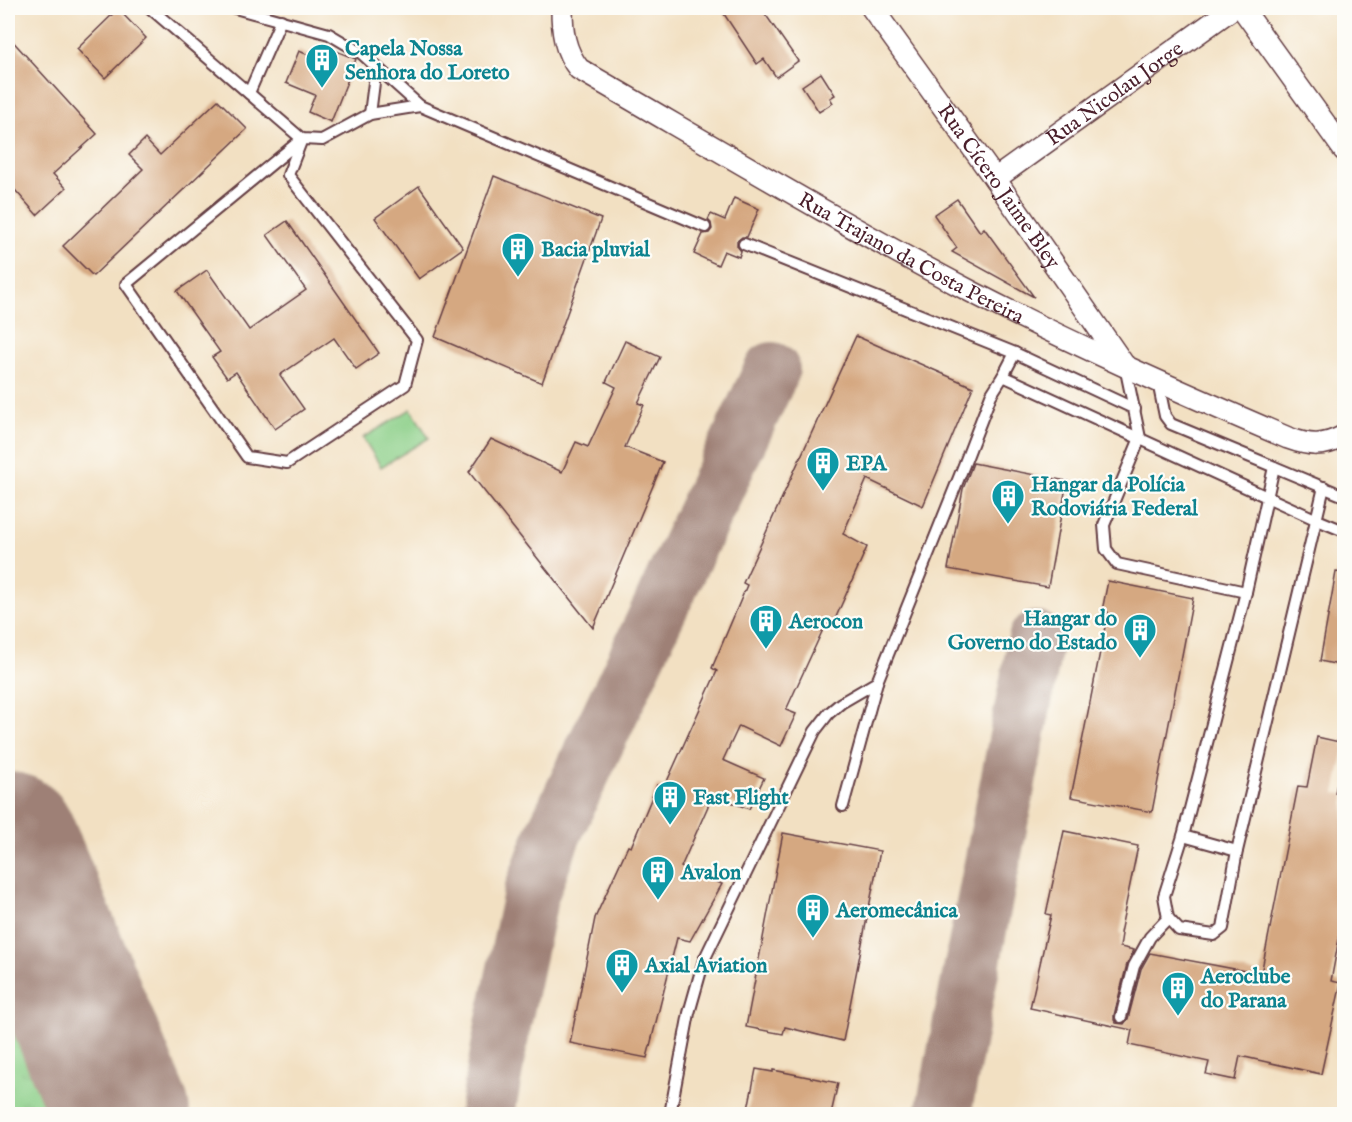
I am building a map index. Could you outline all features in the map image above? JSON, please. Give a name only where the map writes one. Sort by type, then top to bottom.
[{"type":"street","name":"Rua Trajano da Costa Pereira","points":[[562,8],[564,39],[571,58],[579,69],[914,261],[1039,326],[1158,382],[1288,438],[1304,444],[1317,445],[1344,436]]},
{"type":"street","name":"Rua Cícero Jaime Bley","points":[[872,8],[1125,366]]},
{"type":"street","name":"Rua Nicolau Jorge","points":[[995,179],[1233,8]]},
{"type":"street","points":[[1242,8],[1344,150]]},
{"type":"lane","points":[[150,8],[302,139],[322,140],[370,114],[420,106]]},
{"type":"lane","points":[[236,8],[329,34],[361,53],[420,106],[705,227]]},
{"type":"lane","points":[[249,93],[281,20]]},
{"type":"lane","points":[[370,114],[375,67]]},
{"type":"lane","points":[[302,139],[288,175],[417,340],[405,385],[287,463],[248,457],[126,284],[302,139]]},
{"type":"lane","points":[[744,244],[1016,353],[1135,409]]},
{"type":"lane","points":[[843,806],[877,682],[991,395],[1016,353]]},
{"type":"lane","points":[[1125,366],[1140,438],[1104,525],[1106,549],[1117,564],[1246,592]]},
{"type":"lane","points":[[1003,376],[1344,531]]},
{"type":"lane","points":[[1158,382],[1165,416],[1171,424],[1344,496]]},
{"type":"lane","points":[[1274,467],[1246,592],[1183,836],[1164,896],[1168,918],[1179,930],[1214,935],[1223,928],[1237,851],[1324,487]]},
{"type":"lane","points":[[670,1114],[689,1013],[710,949],[816,731],[841,703],[877,682]]},
{"type":"lane","points":[[1183,836],[1237,851]]},
{"type":"lane","points":[[1121,1017],[1134,966],[1150,937],[1168,918]]},
{"type":"green space","points":[[411,409],[429,438],[381,467],[363,438]]},
{"type":"green space","points":[[8,950],[74,1114],[8,1114]]},
{"type":"building","points":[[720,8],[761,8],[798,61],[776,77],[764,59],[757,64]]},
{"type":"building","points":[[118,9],[146,38],[105,78],[77,49]]},
{"type":"building","points":[[8,36],[97,134],[53,174],[66,188],[37,215],[8,182]]},
{"type":"building","name":"Capela Nossa Senhora do Loreto","points":[[299,51],[330,64],[336,51],[356,59],[331,122],[308,112],[315,95],[286,83]]},
{"type":"building","points":[[821,73],[835,95],[830,98],[833,103],[819,112],[802,86]]},
{"type":"building","points":[[218,100],[247,129],[93,276],[63,246],[143,169],[129,155],[145,139],[160,155]]},
{"type":"building","name":"Bacia pluvial","points":[[494,176],[601,219],[542,383],[435,337]]},
{"type":"building","points":[[419,186],[463,248],[419,279],[375,218]]},
{"type":"building","points":[[734,198],[759,209],[747,237],[742,237],[737,241],[737,246],[741,251],[739,257],[724,251],[718,265],[694,254],[703,234],[709,233],[712,229],[708,220],[711,214],[725,220]]},
{"type":"building","points":[[957,199],[980,232],[984,228],[1034,297],[952,252],[957,248],[934,215]]},
{"type":"building","points":[[287,221],[379,353],[356,369],[334,338],[280,375],[304,409],[275,429],[236,372],[227,378],[212,357],[220,352],[177,291],[207,270],[249,330],[306,290],[267,235]]},
{"type":"building","points":[[856,336],[973,387],[923,506],[867,479],[843,534],[867,547],[832,626],[826,623],[786,710],[796,714],[781,746],[739,726],[723,760],[764,778],[749,809],[713,795],[681,867],[722,884],[690,941],[677,938],[647,1058],[570,1043],[595,918],[628,846],[631,847],[657,785],[664,788],[717,671],[712,668],[747,585],[743,583]]},
{"type":"building","points":[[625,341],[660,357],[638,403],[644,405],[625,447],[663,462],[593,628],[469,472],[491,439],[562,472],[576,442],[588,447],[616,387],[606,382]]},
{"type":"building","name":"Hangar da Polícia Rodoviária Federal","points":[[973,463],[1067,481],[1048,587],[948,569],[963,489]]},
{"type":"building","points":[[1336,572],[1344,573],[1344,666],[1320,661]]},
{"type":"building","points":[[1108,581],[1193,598],[1152,812],[1071,797],[1108,612],[1102,611]]},
{"type":"building","points":[[1317,737],[1344,743],[1335,793],[1344,794],[1344,912],[1331,981],[1341,983],[1321,1074],[1240,1056],[1235,1080],[1206,1074],[1209,1062],[1129,1045],[1132,1030],[1030,1008],[1051,915],[1046,914],[1064,831],[1138,846],[1120,933],[1122,934],[1120,947],[1134,950],[1127,964],[1114,1015],[1116,1023],[1124,1024],[1128,1019],[1141,969],[1150,953],[1261,974],[1298,786],[1307,787]]},
{"type":"building","name":"Aeromecânica","points":[[783,833],[880,851],[843,1041],[785,1027],[783,1034],[746,1027]]},
{"type":"building","points":[[756,1069],[773,1072],[773,1070],[838,1083],[831,1114],[747,1114]]},
{"type":"taxiway","points":[[487,1114],[531,894],[553,835],[772,370]]},
{"type":"taxiway","points":[[943,1114],[1036,639]]},
{"type":"runway","points":[[8,841],[121,1114]]},
{"type":"place","name":"Capela Nossa Senhora do Loreto","points":[[322,89]]},
{"type":"place","name":"Bacia pluvial","points":[[518,278]]},
{"type":"place","name":"EPA","points":[[823,492]]},
{"type":"place","name":"Hangar da Polícia Rodoviária Federal","points":[[1008,525]]},
{"type":"place","name":"Aerocon","points":[[766,650]]},
{"type":"place","name":"Hangar do Governo do Estado","points":[[1140,659]]},
{"type":"place","name":"Fast Flight","points":[[670,826]]},
{"type":"place","name":"Avalon","points":[[658,901]]},
{"type":"place","name":"Aeromecânica","points":[[813,939]]},
{"type":"place","name":"Axial Aviation","points":[[622,994]]},
{"type":"place","name":"Aeroclube do Parana","points":[[1178,1017]]}]
